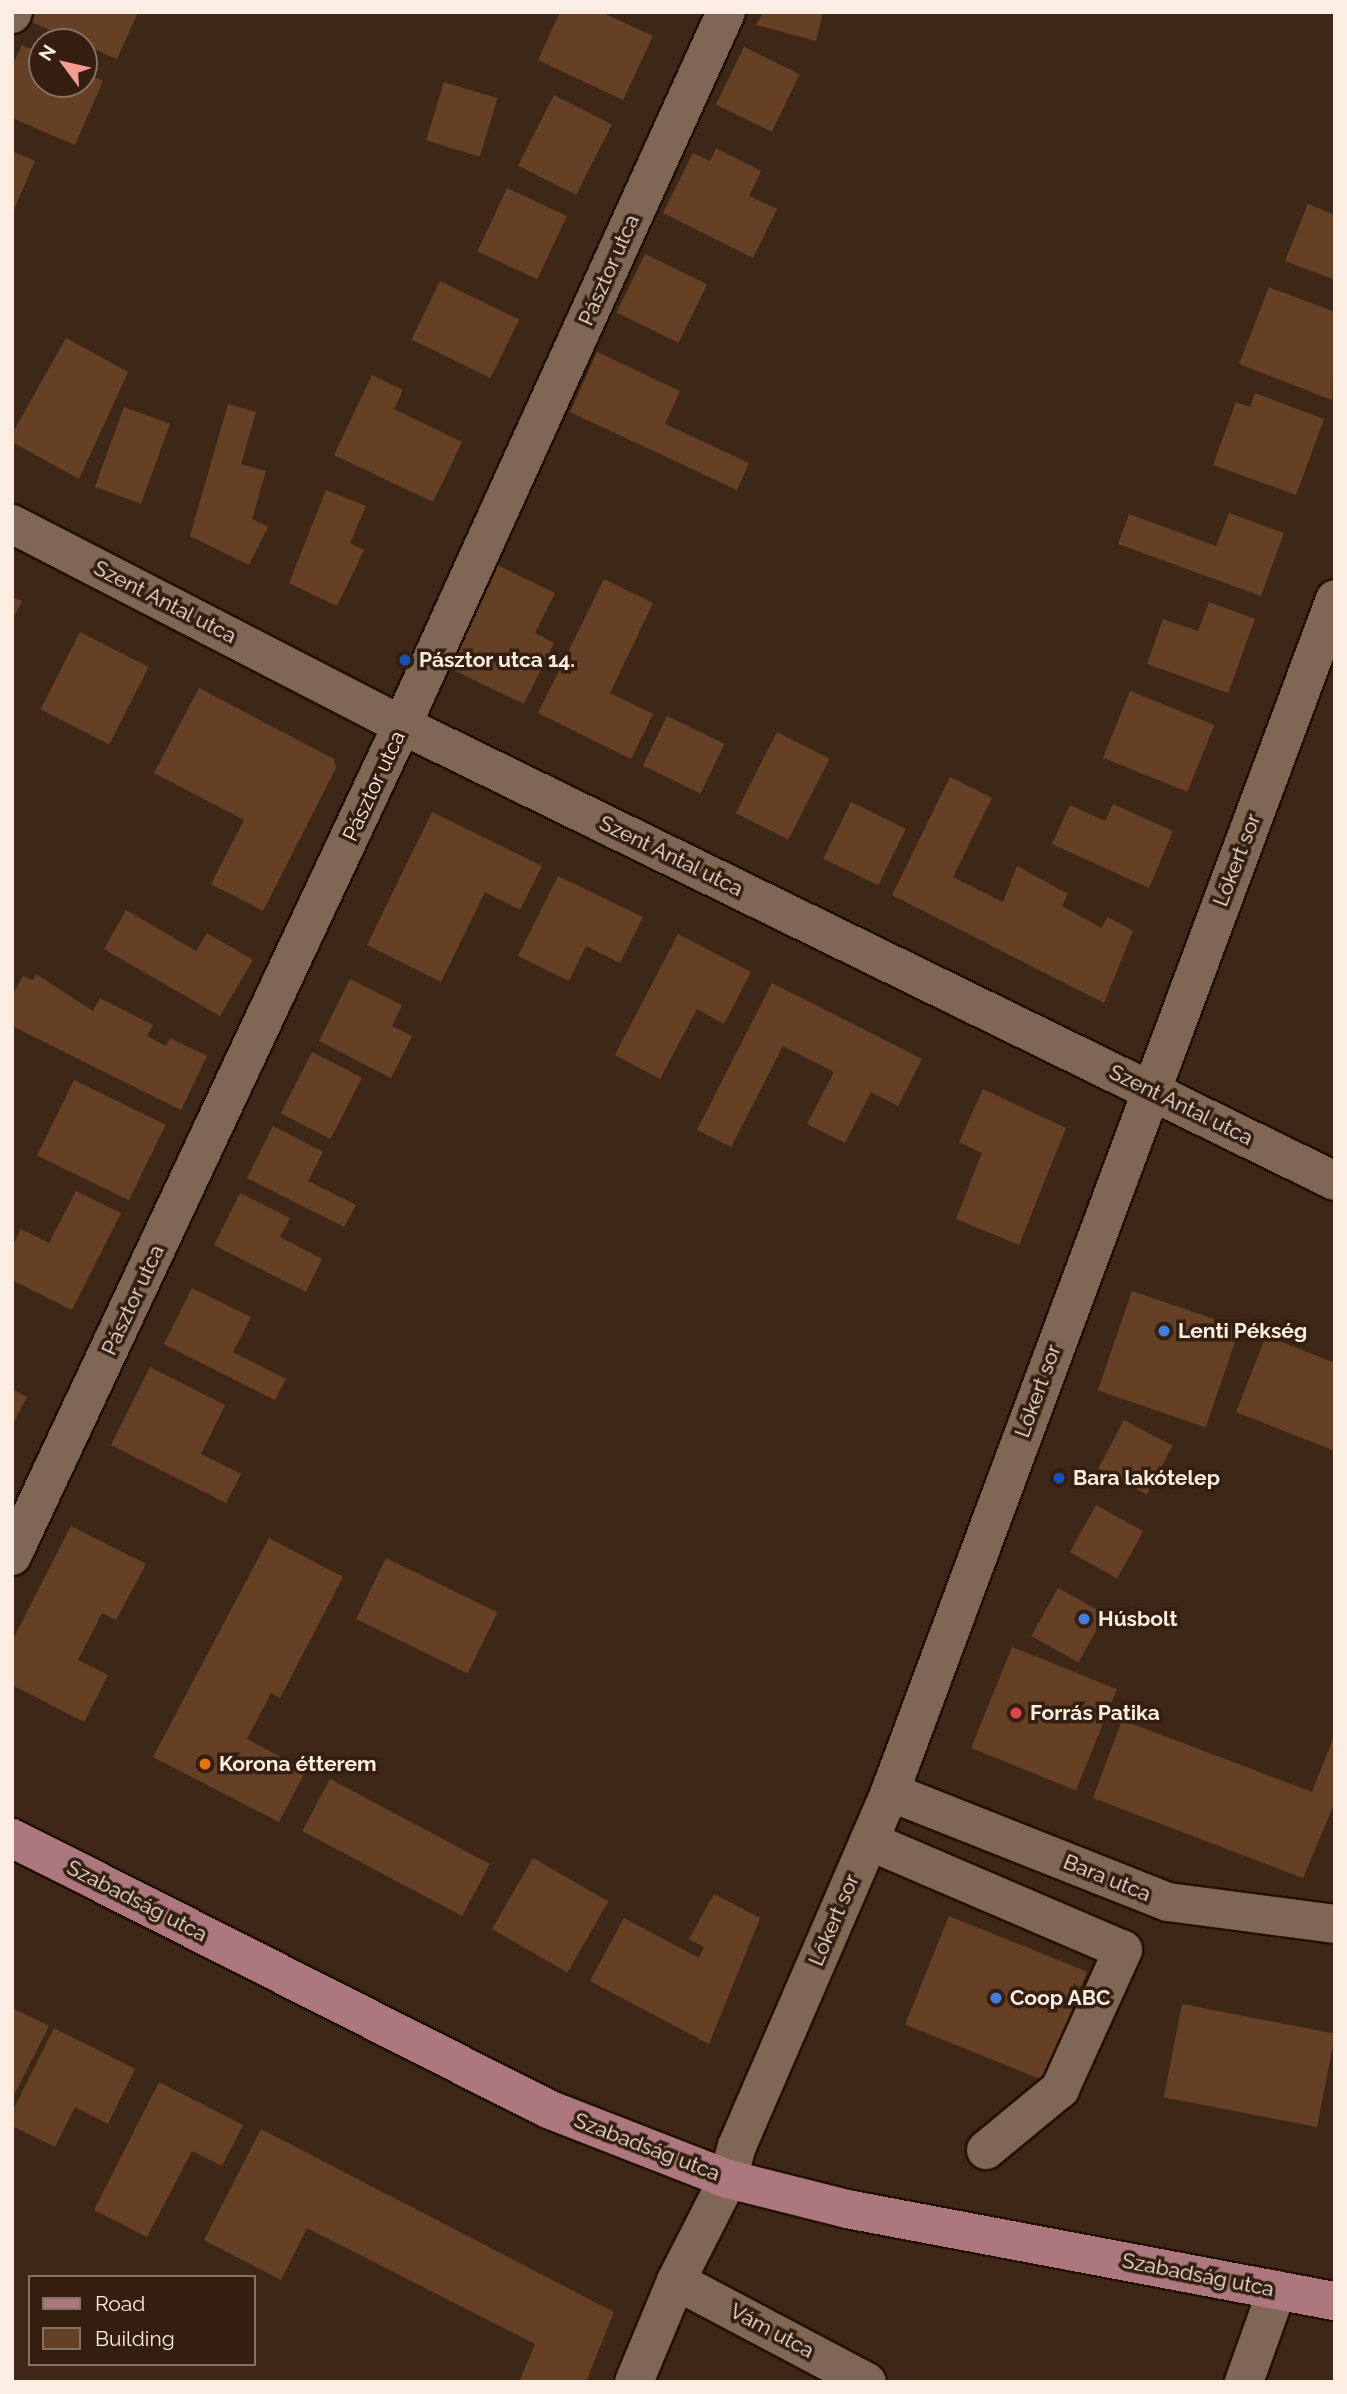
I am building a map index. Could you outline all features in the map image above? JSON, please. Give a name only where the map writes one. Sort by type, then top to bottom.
[{"type":"main road","name":"Szabadság utca","points":[[12,1838],[548,2109],[728,2179],[847,2210],[1335,2301]]},
{"type":"street","name":"Pásztor utca","points":[[12,1556],[402,725],[726,12]]},
{"type":"street","name":"Szent Antal utca","points":[[12,524],[402,725],[1335,1181]]},
{"type":"street","name":"Lőkert sor","points":[[634,2382],[677,2281],[728,2179],[737,2146],[890,1792],[1335,599]]},
{"type":"street","name":"Bara utca","points":[[890,1792],[1168,1902],[1335,1924]]},
{"type":"street","points":[[869,1840],[1123,1950],[1060,2089],[986,2150]]},
{"type":"street","name":"Vám utca","points":[[677,2281],[867,2382]]},
{"type":"street","points":[[1244,2382],[1277,2290]]},
{"type":"building","points":[[31,12],[138,12],[117,59],[98,51],[98,28],[45,28],[27,20]]},
{"type":"building","points":[[560,12],[601,12],[653,36],[623,100],[538,60]]},
{"type":"building","points":[[763,12],[823,12],[816,41],[756,25]]},
{"type":"building","points":[[22,45],[28,48],[28,98],[96,98],[75,145],[12,118],[12,66]]},
{"type":"building","points":[[744,47],[800,74],[772,132],[716,105]]},
{"type":"building","points":[[98,79],[103,81],[98,92]]},
{"type":"building","points":[[444,82],[498,98],[480,157],[426,140]]},
{"type":"building","points":[[554,95],[612,125],[576,195],[518,165]]},
{"type":"building","points":[[716,148],[761,171],[749,196],[777,209],[753,258],[663,213],[693,153],[710,161]]},
{"type":"building","points":[[12,151],[35,161],[12,214]]},
{"type":"building","points":[[507,188],[567,216],[537,279],[477,251]]},
{"type":"building","points":[[1308,204],[1335,215],[1335,280],[1285,261]]},
{"type":"building","points":[[645,254],[707,284],[679,343],[617,312]]},
{"type":"building","points":[[440,281],[519,320],[491,378],[412,339]]},
{"type":"building","points":[[1269,287],[1335,312],[1332,400],[1239,364]]},
{"type":"building","points":[[66,338],[128,372],[79,479],[12,442],[12,434]]},
{"type":"building","points":[[597,352],[680,391],[665,424],[749,463],[737,490],[570,412]]},
{"type":"building","points":[[372,375],[403,390],[394,409],[462,442],[433,502],[334,455]]},
{"type":"building","points":[[1255,393],[1324,419],[1296,495],[1213,465],[1236,402],[1250,407]]},
{"type":"building","points":[[228,404],[256,412],[241,464],[266,471],[252,519],[268,527],[249,565],[190,536]]},
{"type":"building","points":[[124,407],[170,424],[141,504],[95,487]]},
{"type":"building","points":[[326,490],[366,506],[350,543],[364,550],[337,606],[289,583]]},
{"type":"building","points":[[1229,513],[1284,533],[1261,596],[1118,544],[1129,514],[1216,546]]},
{"type":"building","points":[[497,565],[555,593],[535,633],[554,643],[524,704],[447,667]]},
{"type":"building","points":[[604,579],[653,603],[610,693],[653,714],[631,759],[538,713]]},
{"type":"building","points":[[12,597],[22,601],[12,620]]},
{"type":"building","points":[[1209,602],[1255,619],[1228,693],[1147,664],[1163,619],[1198,631]]},
{"type":"building","points":[[80,632],[149,667],[109,744],[41,710]]},
{"type":"building","points":[[199,688],[334,759],[336,768],[263,911],[211,884],[244,820],[154,773]]},
{"type":"building","points":[[1130,691],[1214,725],[1187,792],[1103,758]]},
{"type":"building","points":[[667,716],[725,744],[700,793],[643,765]]},
{"type":"building","points":[[777,732],[830,759],[788,840],[736,813]]},
{"type":"building","points":[[950,777],[992,798],[953,877],[1003,902],[1017,866],[1068,894],[1062,906],[1101,928],[1108,917],[1133,931],[1104,1003],[892,895]]},
{"type":"building","points":[[851,802],[906,829],[878,885],[823,859]]},
{"type":"building","points":[[1113,804],[1173,831],[1149,888],[1052,844],[1070,805],[1105,821]]},
{"type":"building","points":[[432,812],[542,866],[520,910],[485,892],[441,982],[367,945]]},
{"type":"building","points":[[558,876],[643,917],[620,963],[586,946],[569,981],[518,956]]},
{"type":"building","points":[[126,910],[196,951],[207,933],[253,960],[220,1016],[104,949]]},
{"type":"building","points":[[678,934],[751,972],[724,1024],[697,1009],[660,1079],[615,1055]]},
{"type":"building","points":[[36,974],[93,1011],[100,998],[153,1025],[147,1036],[166,1046],[170,1038],[207,1056],[181,1110],[12,1026],[12,996],[23,976],[33,980]]},
{"type":"building","points":[[350,979],[402,1005],[392,1026],[412,1036],[391,1078],[319,1041]]},
{"type":"building","points":[[772,983],[922,1059],[898,1106],[871,1092],[845,1143],[807,1124],[834,1072],[783,1046],[731,1147],[697,1130]]},
{"type":"building","points":[[312,1052],[362,1077],[331,1139],[281,1113]]},
{"type":"building","points":[[74,1080],[166,1125],[129,1200],[37,1155]]},
{"type":"building","points":[[983,1089],[1066,1128],[1019,1245],[956,1219],[982,1153],[959,1142]]},
{"type":"building","points":[[273,1126],[323,1152],[308,1181],[356,1205],[344,1227],[247,1178]]},
{"type":"building","points":[[76,1191],[121,1213],[72,1310],[12,1280],[12,1247],[21,1229],[49,1243]]},
{"type":"building","points":[[240,1193],[290,1218],[280,1237],[322,1259],[306,1292],[214,1245]]},
{"type":"building","points":[[192,1288],[251,1317],[233,1352],[286,1379],[275,1400],[164,1344]]},
{"type":"building","points":[[1132,1291],[1240,1328],[1206,1427],[1098,1390]]},
{"type":"building","points":[[1266,1336],[1335,1363],[1335,1451],[1236,1412]]},
{"type":"building","points":[[150,1367],[225,1405],[201,1454],[241,1474],[226,1503],[111,1445]]},
{"type":"building","points":[[12,1389],[27,1397],[12,1425]]},
{"type":"building","points":[[1124,1420],[1173,1446],[1147,1494],[1098,1469]]},
{"type":"building","points":[[1096,1505],[1143,1531],[1117,1578],[1070,1552]]},
{"type":"building","points":[[71,1526],[146,1564],[116,1620],[102,1613],[78,1660],[108,1675],[84,1722],[12,1685],[12,1641]]},
{"type":"building","points":[[269,1538],[343,1577],[280,1698],[271,1693],[247,1739],[306,1770],[279,1822],[153,1757]]},
{"type":"building","points":[[386,1558],[497,1612],[468,1673],[356,1619]]},
{"type":"building","points":[[1058,1588],[1105,1614],[1079,1662],[1031,1636]]},
{"type":"building","points":[[1012,1647],[1117,1689],[1076,1790],[971,1748]]},
{"type":"building","points":[[1122,1720],[1312,1792],[1335,1734],[1335,1802],[1303,1878],[1093,1798]]},
{"type":"building","points":[[330,1779],[490,1864],[462,1916],[302,1831]]},
{"type":"building","points":[[533,1858],[608,1902],[567,1973],[492,1929]]},
{"type":"building","points":[[714,1894],[760,1918],[709,2044],[590,1981],[624,1918],[699,1958],[704,1947],[689,1939]]},
{"type":"building","name":"Coop ABC","points":[[949,1916],[1087,1972],[1043,2080],[905,2024]]},
{"type":"building","points":[[1182,2004],[1335,2034],[1317,2127],[1164,2097]]},
{"type":"building","points":[[12,2008],[49,2026],[12,2099]]},
{"type":"building","points":[[54,2028],[135,2069],[108,2124],[75,2107],[55,2147],[12,2126],[12,2112]]},
{"type":"building","points":[[159,2082],[243,2125],[222,2166],[192,2151],[147,2237],[94,2210]]},
{"type":"building","points":[[261,2129],[614,2312],[586,2382],[519,2382],[535,2344],[307,2228],[281,2280],[204,2240]]},
{"type":"place","name":"Pásztor utca 14.","points":[[405,660]]},
{"type":"place","name":"Lenti Pékség","points":[[1164,1331]]},
{"type":"place","name":"Bara lakótelep","points":[[1059,1478]]},
{"type":"place","name":"Húsbolt","points":[[1084,1619]]},
{"type":"place","name":"Forrás Patika","points":[[1016,1713]]},
{"type":"place","name":"Korona étterem","points":[[205,1764]]},
{"type":"place","name":"Coop ABC","points":[[996,1998]]}]
